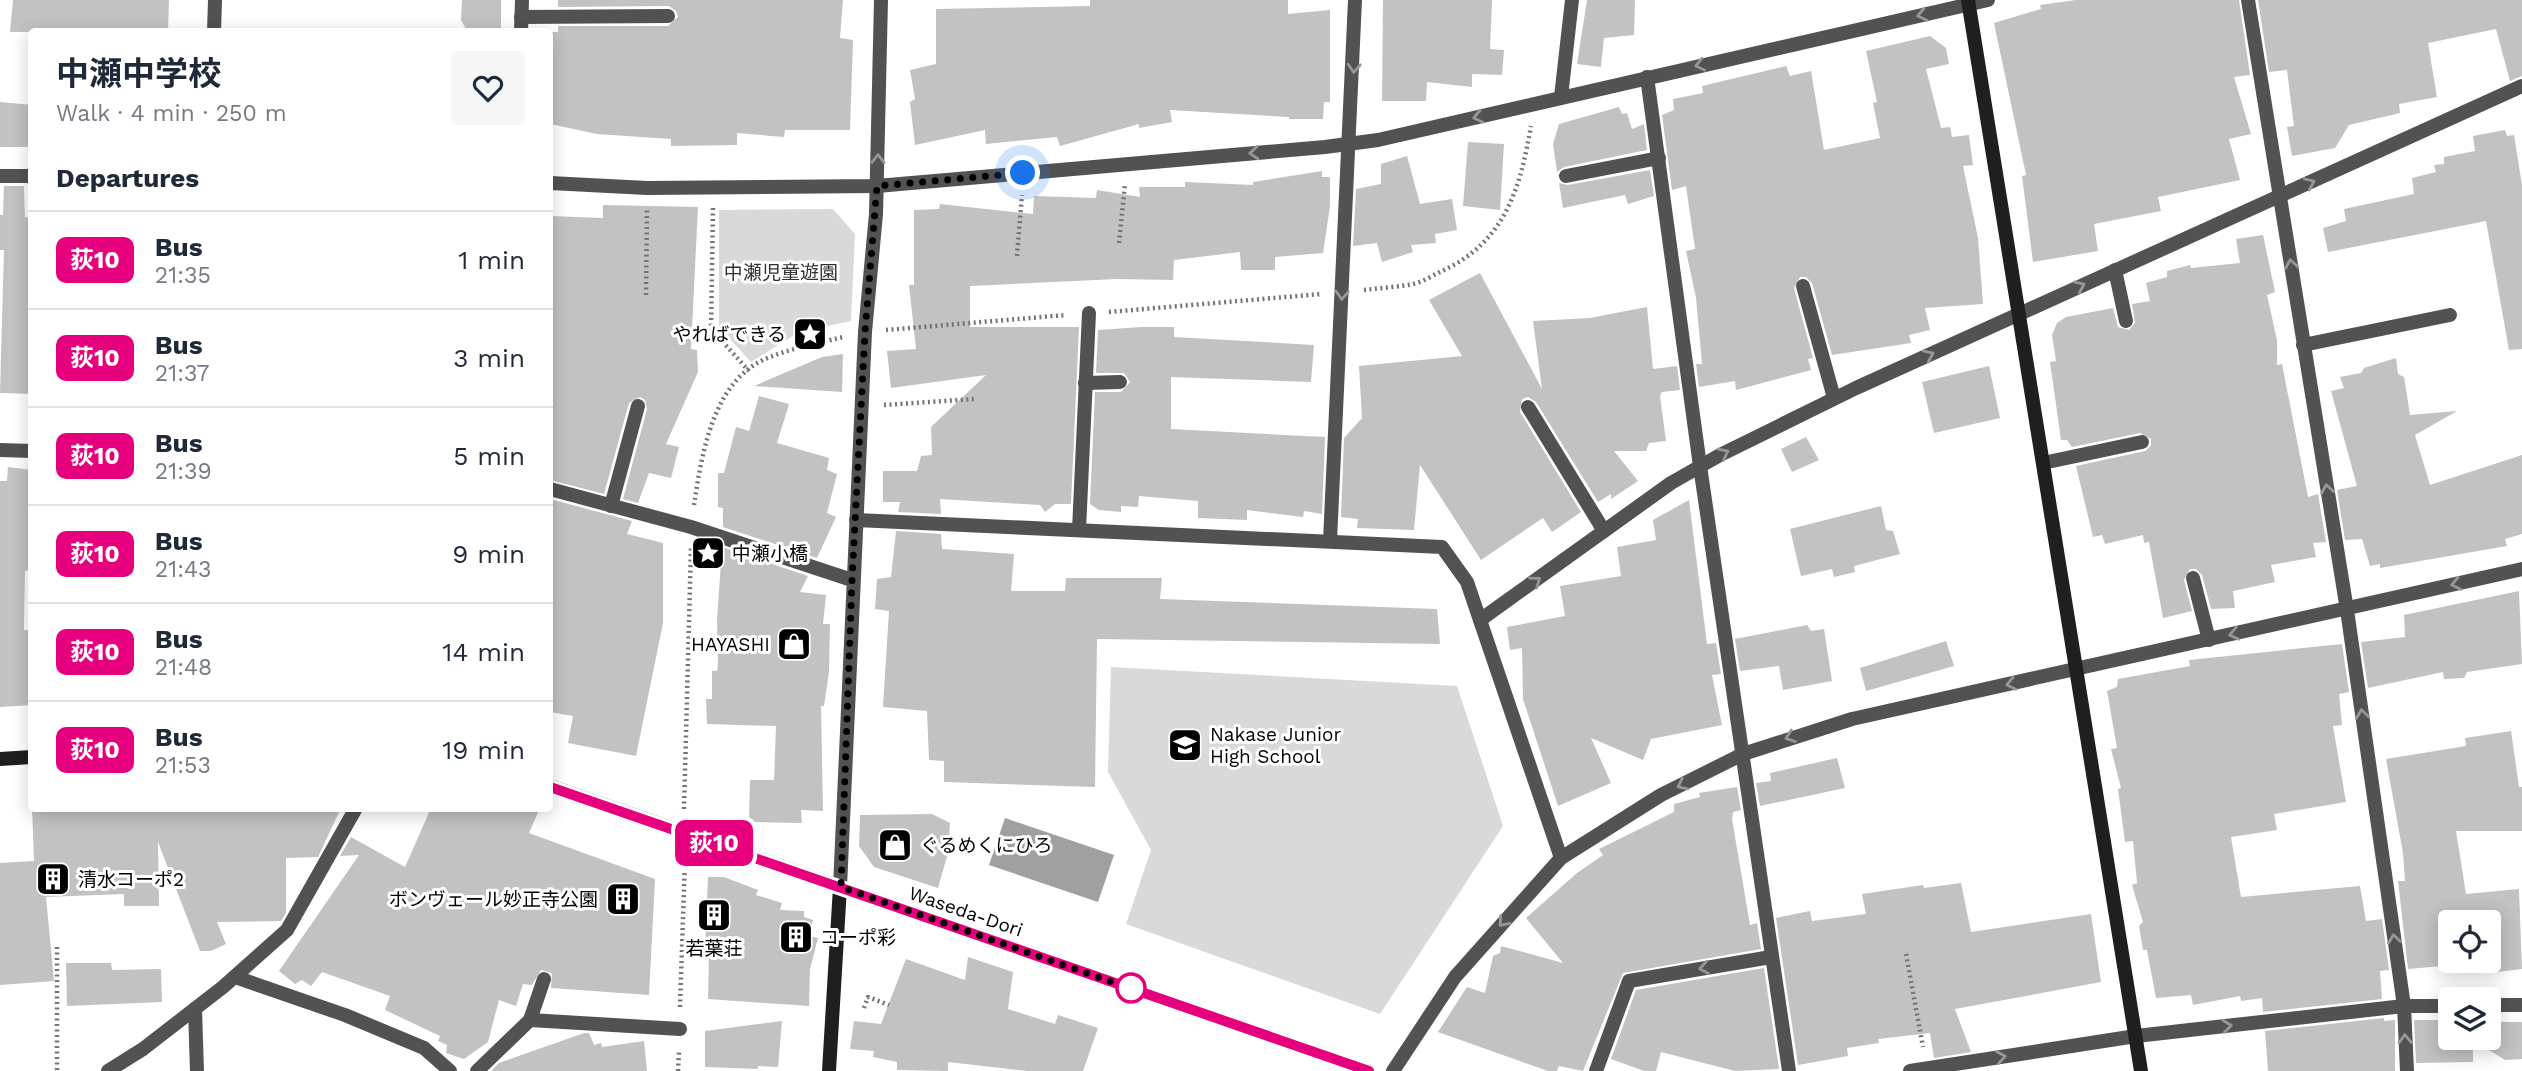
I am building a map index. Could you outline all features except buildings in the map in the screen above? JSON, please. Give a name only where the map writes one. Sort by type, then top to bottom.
[{"type":"street","points":[[214,28],[215,0]]},
{"type":"street","points":[[522,0],[521,24],[668,16]]},
{"type":"street","points":[[829,1071],[841,887],[852,580],[865,332],[877,186],[881,0]]},
{"type":"street","points":[[1329,541],[1355,0]]},
{"type":"street","points":[[1561,97],[1572,0]]},
{"type":"street","points":[[553,183],[647,188],[877,186],[1350,143],[1969,2],[1988,0]]},
{"type":"street","points":[[2248,0],[2347,610],[2404,1006],[2407,1071]]},
{"type":"street","points":[[1969,2],[2141,1071]]},
{"type":"street","points":[[1647,76],[1700,466],[1789,1071]]},
{"type":"street","points":[[1480,621],[1604,531],[1700,466],[1834,398],[2522,86]]},
{"type":"street","points":[[1566,176],[1659,158]]},
{"type":"street","points":[[0,176],[28,176]]},
{"type":"street","points":[[2115,270],[2126,321]]},
{"type":"street","points":[[1803,286],[1834,398]]},
{"type":"street","points":[[1079,530],[1089,313]]},
{"type":"street","points":[[2304,345],[2450,315]]},
{"type":"street","points":[[1085,383],[1120,382]]},
{"type":"street","points":[[611,506],[638,406]]},
{"type":"street","points":[[1528,407],[1604,531]]},
{"type":"street","points":[[2043,463],[2142,442]]},
{"type":"street","points":[[0,450],[28,451]]},
{"type":"street","points":[[553,490],[691,527],[852,580]]},
{"type":"street","points":[[856,520],[1442,547],[1467,582],[1561,858]]},
{"type":"street","points":[[1393,1071],[1455,977],[1561,858],[1661,795],[1743,754],[1852,719],[2522,569]]},
{"type":"street","points":[[2193,578],[2209,640]]},
{"type":"street","points":[[0,759],[28,757]]},
{"type":"street","name":"Waseda-Dori","points":[[553,787],[1369,1071]]},
{"type":"street","points":[[107,1071],[143,1049],[195,1009],[287,930],[354,812]]},
{"type":"street","points":[[1595,1071],[1629,981],[1771,957]]},
{"type":"street","points":[[234,977],[345,1015],[424,1048],[450,1071]]},
{"type":"street","points":[[477,1071],[530,1020],[544,979]]},
{"type":"street","points":[[2501,1005],[2522,1005]]},
{"type":"street","points":[[1910,1071],[2136,1036],[2404,1006],[2438,1006]]},
{"type":"street","points":[[195,1009],[197,1071]]},
{"type":"street","points":[[530,1020],[680,1030]]},
{"type":"path","points":[[684,810],[691,527],[702,454],[714,420],[730,387],[749,371],[767,357],[865,332],[1343,293],[1415,283],[1462,262],[1488,241],[1511,203],[1525,159],[1535,103]]},
{"type":"path","points":[[1119,243],[1127,164]]},
{"type":"path","points":[[1017,257],[1023,173]]},
{"type":"path","points":[[646,295],[647,188]]},
{"type":"path","points":[[713,188],[711,329],[749,371]]},
{"type":"path","points":[[862,407],[974,399]]},
{"type":"path","points":[[678,1071],[685,860]]},
{"type":"path","points":[[57,947],[57,1071]]},
{"type":"path","points":[[1906,954],[1927,1068]]},
{"type":"path","points":[[864,1008],[868,997],[889,1005]]},
{"type":"green space","name":"中瀬児童遊園","points":[[833,209],[855,234],[851,321],[799,332],[751,362],[719,327],[719,210]]},
{"type":"green space","points":[[1111,667],[1457,686],[1503,826],[1380,1014],[1126,924],[1151,850],[1108,772]]},
{"type":"shaded area","points":[[1005,818],[1114,855],[1098,902],[989,865]]},
{"type":"bus line","name":"荻10","points":[[553,788],[1369,1071]]},
{"type":"place","name":"やればできる","points":[[810,334]]},
{"type":"place","name":"中瀬小橋","points":[[708,553]]},
{"type":"place","name":"HAYASHI","points":[[794,644]]},
{"type":"place","name":"Nakase Junior High School","points":[[1185,745]]},
{"type":"place","name":"ぐるめくにひろ","points":[[895,845]]},
{"type":"place","name":"清水コーポ2","points":[[53,879]]},
{"type":"place","name":"ボンヴェール妙正寺公園","points":[[623,899]]},
{"type":"place","name":"若葉荘","points":[[714,915]]},
{"type":"place","name":"コーポ彩","points":[[796,937]]},
{"type":"route","points":[[1023,173],[877,186],[865,332],[852,580],[841,887],[1135,990],[1131,988]]}]
